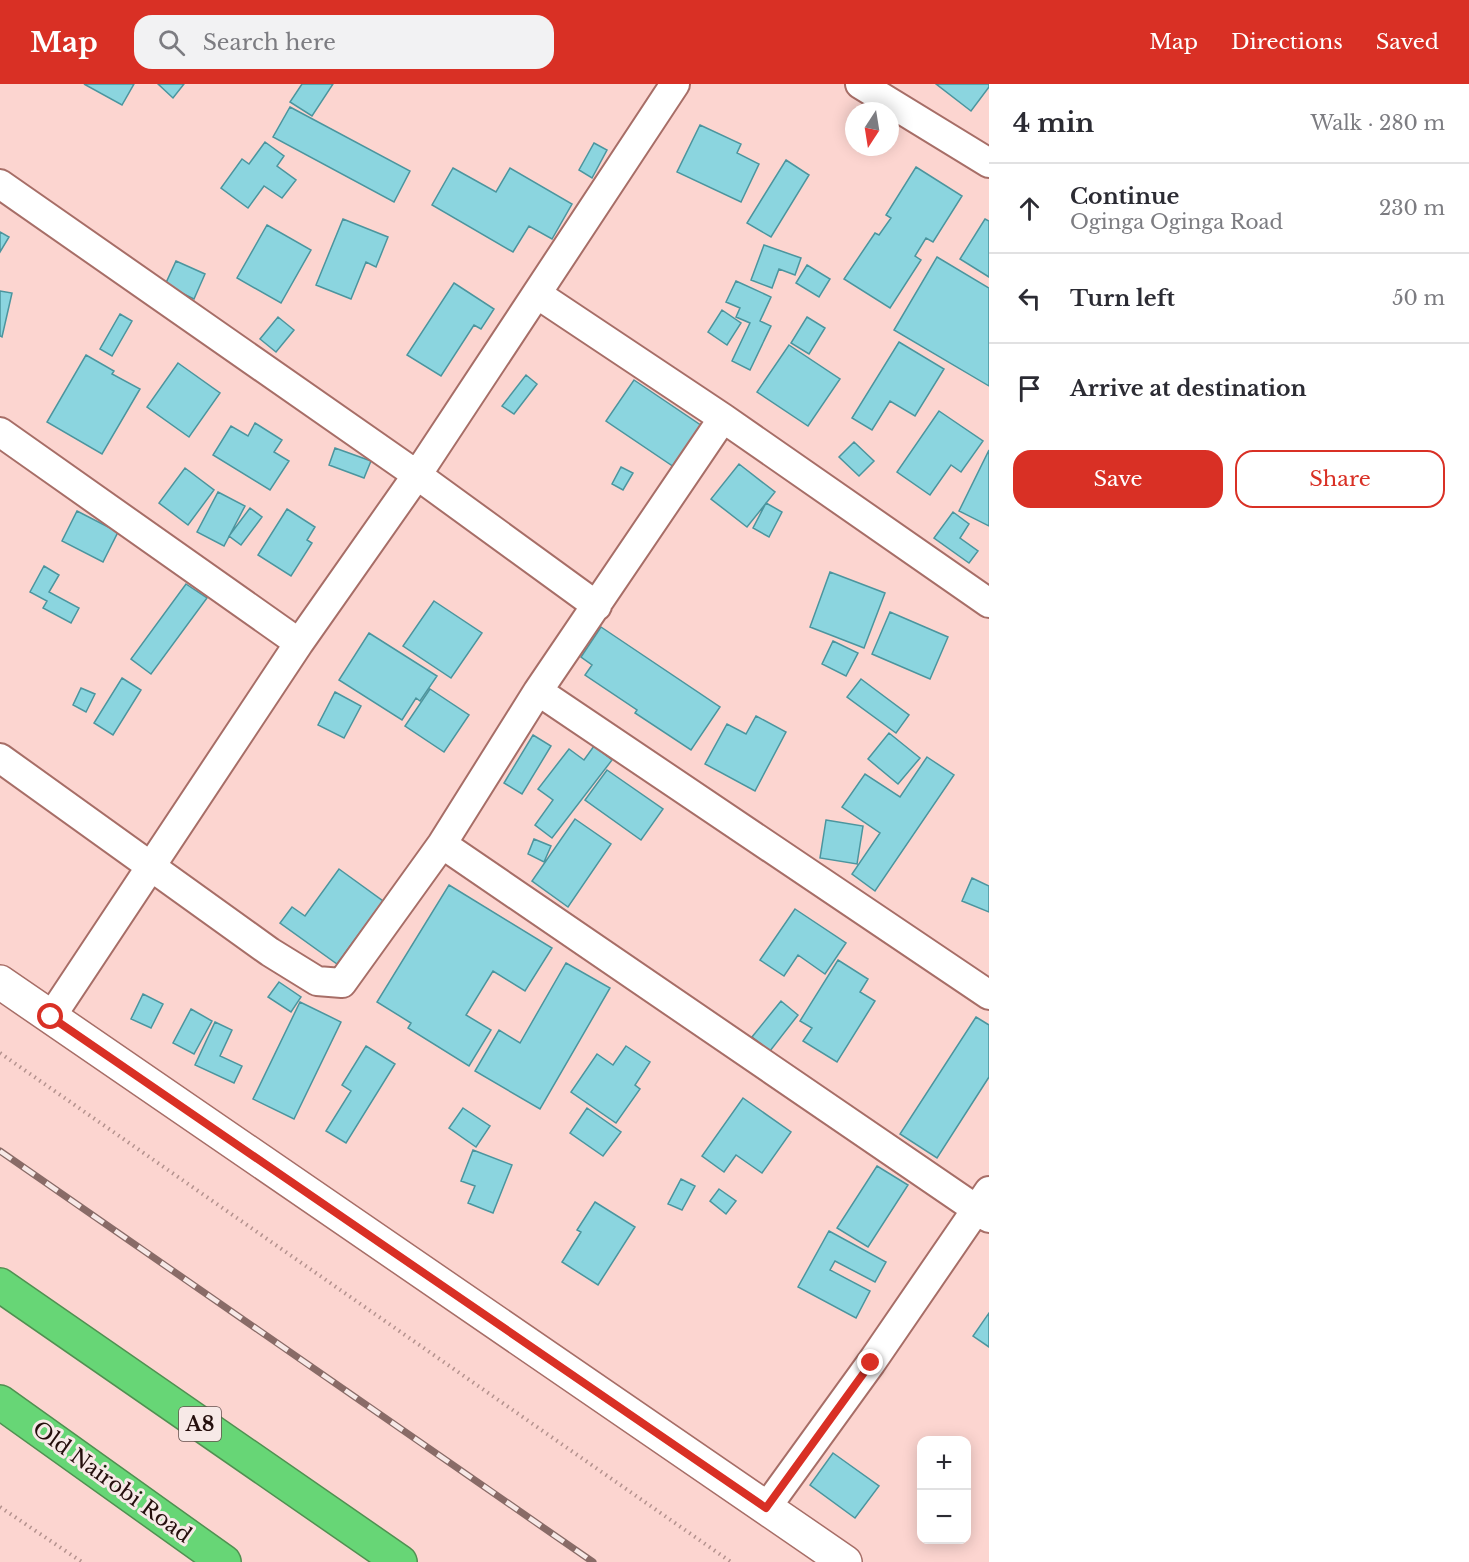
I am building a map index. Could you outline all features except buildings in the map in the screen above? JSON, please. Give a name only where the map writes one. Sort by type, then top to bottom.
[{"type":"highway","name":"A8","points":[[0,1286],[400,1562]]},
{"type":"highway","name":"Old Nairobi Road","points":[[0,1402],[224,1562]]},
{"type":"street","points":[[51,1017],[298,643],[417,475],[675,84]]},
{"type":"street","points":[[860,84],[989,164]]},
{"type":"street","points":[[0,184],[417,475],[597,606]]},
{"type":"street","points":[[537,294],[723,418],[989,603]]},
{"type":"street","points":[[0,758],[270,952],[317,981],[342,983],[442,844],[538,691],[723,418]]},
{"type":"street","points":[[0,432],[298,643]]},
{"type":"street","points":[[538,691],[989,995]]},
{"type":"street","points":[[442,844],[985,1206],[766,1508]]},
{"type":"street","points":[[0,982],[845,1562]]},
{"type":"path","points":[[0,1053],[731,1562]]},
{"type":"path","points":[[0,1507],[82,1562]]},
{"type":"railway","points":[[0,1151],[593,1562]]},
{"type":"route","points":[[51,1017],[766,1508],[871,1363]]}]
